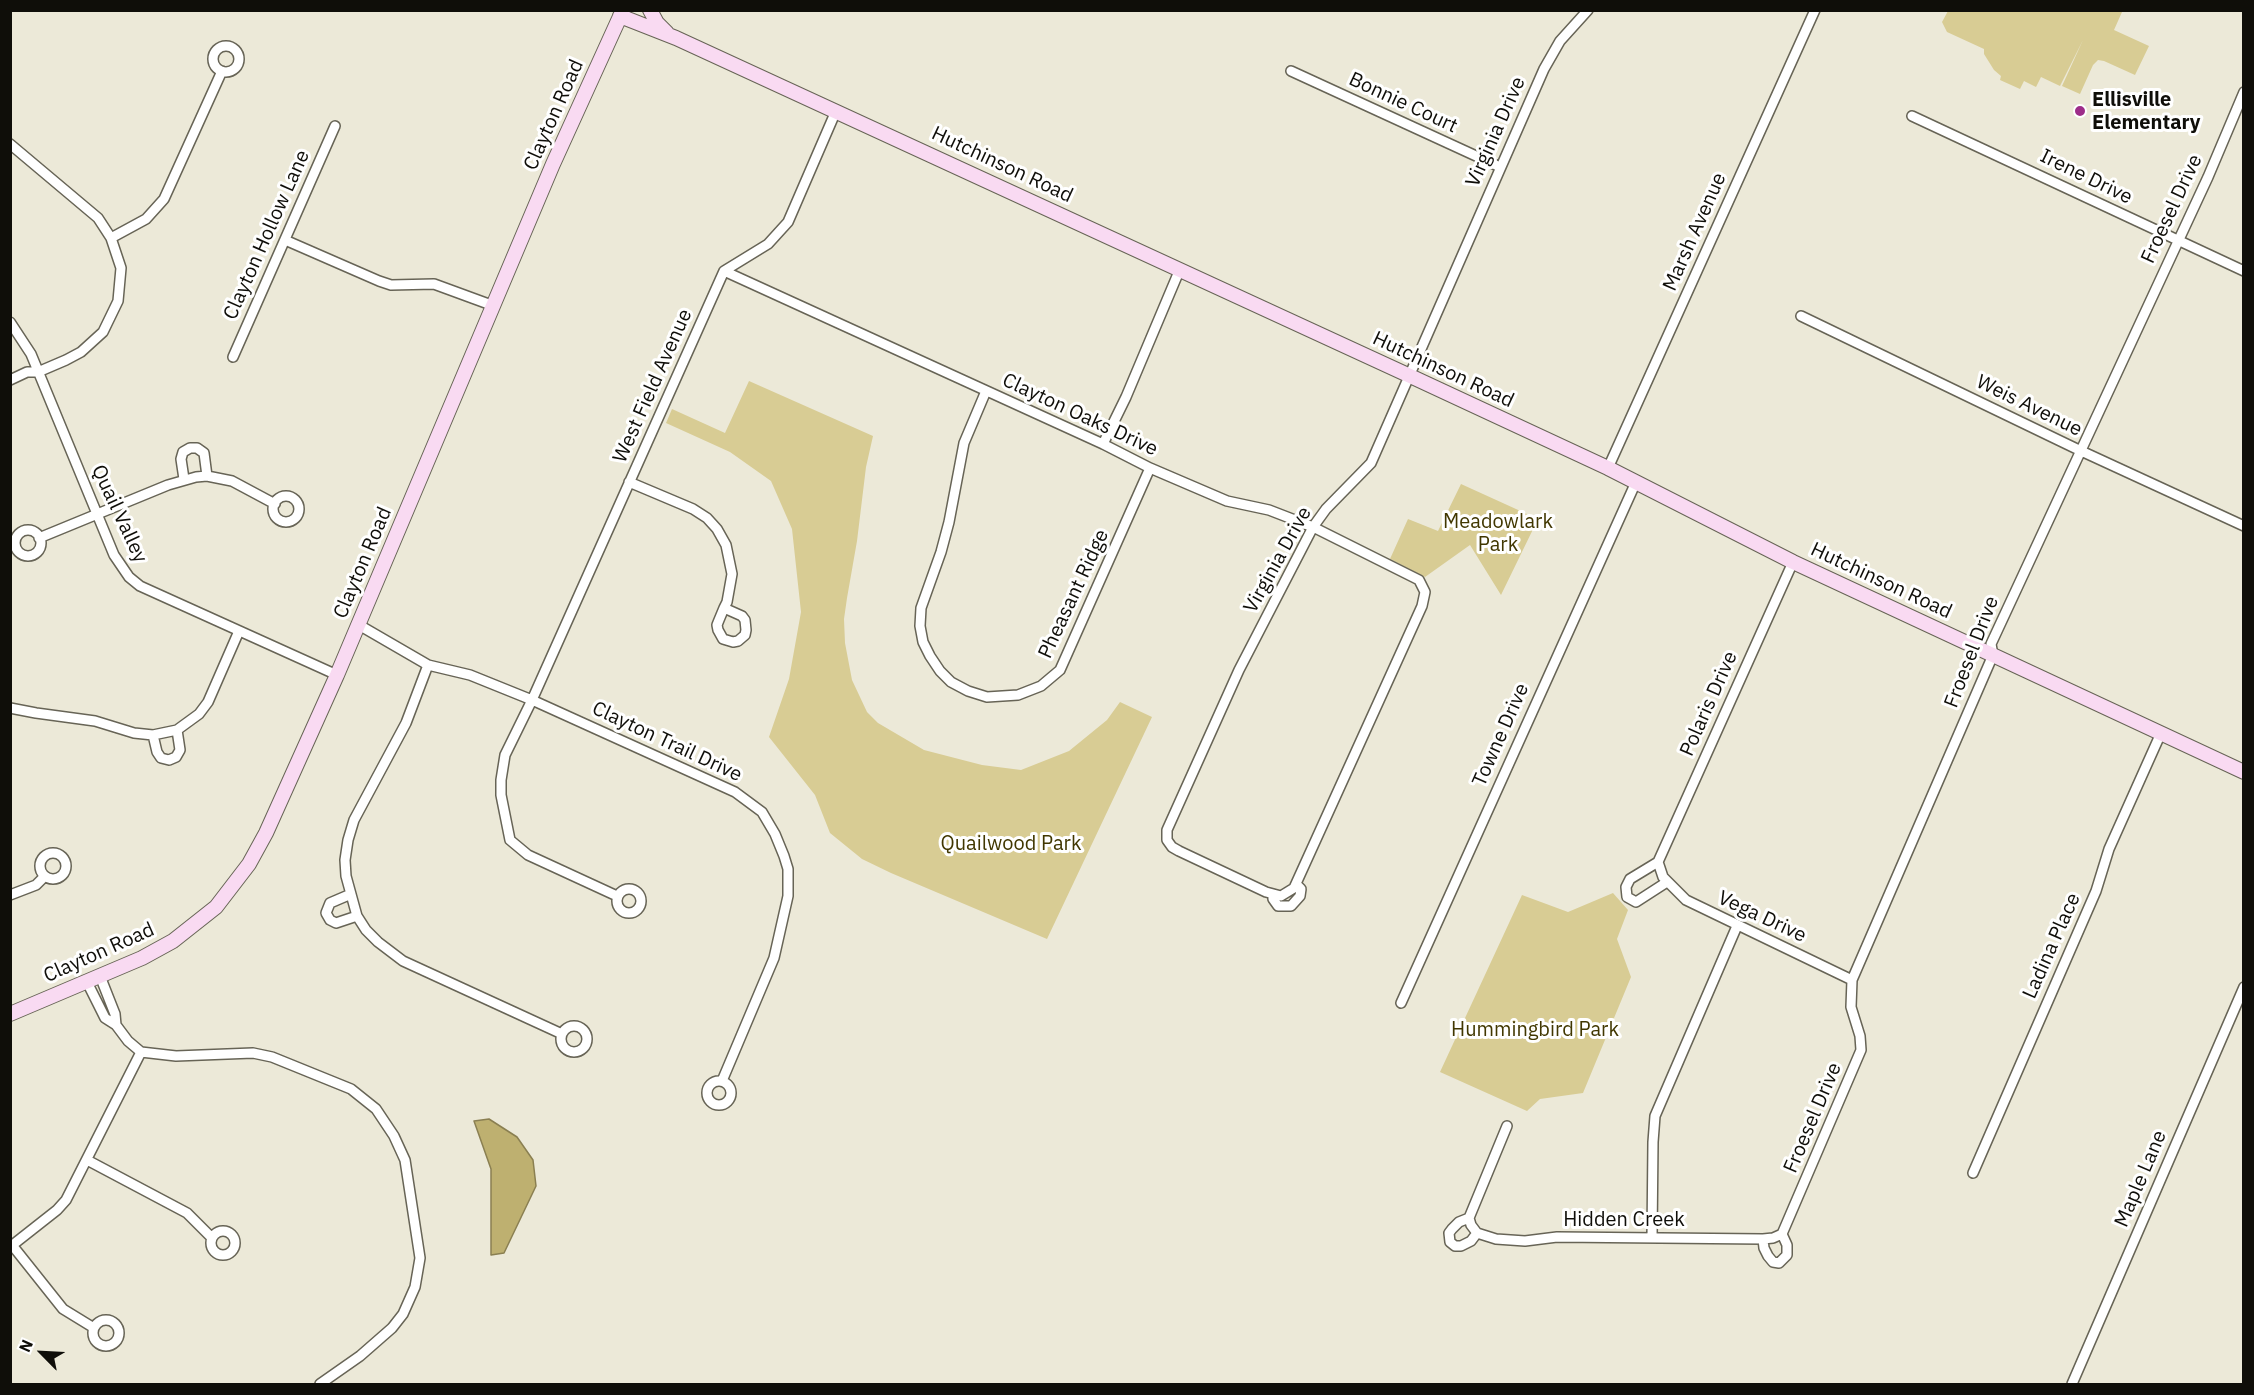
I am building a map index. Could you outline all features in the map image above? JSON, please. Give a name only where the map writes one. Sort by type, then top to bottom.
[{"type":"street","points":[[650,10],[657,23],[668,35]]},
{"type":"street","name":"Virginia Drive","points":[[1422,585],[1425,598],[1422,606],[1296,884],[1300,889],[1300,896],[1292,906],[1278,906],[1273,899],[1273,894],[1204,864],[1172,847],[1167,840],[1167,830],[1239,670],[1313,527],[1326,509],[1371,463],[1544,69],[1560,41],[1588,10]]},
{"type":"street","name":"Marsh Avenue","points":[[1608,468],[1815,10]]},
{"type":"street","name":"Hutchinson Road","points":[[622,13],[1608,468],[1793,562],[2244,772]]},
{"type":"street","name":"Clayton Road","points":[[10,1014],[142,958],[173,941],[216,907],[239,879],[266,833],[337,675],[553,164],[622,13]]},
{"type":"street","points":[[111,238],[146,219],[164,199],[222,71]]},
{"type":"street","name":"Bonnie Court","points":[[1291,71],[1500,167]]},
{"type":"street","name":"Froesel Drive","points":[[1782,1234],[1862,1050],[1851,1007],[1852,980],[1994,655],[1991,644],[2079,450],[2178,241],[2244,92]]},
{"type":"street","points":[[724,271],[768,244],[788,222],[836,111]]},
{"type":"street","name":"Irene Drive","points":[[1912,116],[2244,271]]},
{"type":"street","name":"Clayton Hollow Lane","points":[[232,357],[335,126]]},
{"type":"street","points":[[10,144],[98,218],[111,238],[121,268],[118,301],[104,332],[81,352],[38,372],[27,372],[10,380]]},
{"type":"street","points":[[285,240],[391,285],[434,284],[494,306]]},
{"type":"street","points":[[1103,444],[1126,397],[1180,269]]},
{"type":"street","name":"Clayton Oaks Drive","points":[[724,271],[1103,444],[1150,468],[1227,501],[1269,510],[1313,527],[1412,575],[1422,585]]},
{"type":"street","name":"West Field Avenue","points":[[617,896],[528,855],[510,840],[502,808],[502,768],[505,755],[532,700],[724,271]]},
{"type":"street","name":"Weis Avenue","points":[[1801,316],[2079,450],[2244,526]]},
{"type":"street","name":"Quail Valley","points":[[10,322],[23,340],[38,372],[114,555],[129,578],[140,586],[337,675]]},
{"type":"street","name":"Pheasant Ridge","points":[[986,391],[964,443],[949,522],[921,608],[920,626],[923,642],[940,670],[951,682],[968,691],[987,697],[1018,695],[1041,686],[1060,670],[1150,468]]},
{"type":"street","points":[[184,479],[181,459],[183,452],[190,448],[197,448],[204,453],[207,476]]},
{"type":"street","points":[[39,538],[184,479],[207,476],[231,481],[275,504]]},
{"type":"street","points":[[629,482],[693,509],[717,529],[726,545],[732,574],[724,608],[717,625],[720,635],[727,641],[738,641],[745,634],[747,625],[745,620],[742,616],[724,608]]},
{"type":"street","name":"Towne Drive","points":[[1401,1003],[1636,482]]},
{"type":"street","name":"Polaris Drive","points":[[1658,862],[1793,562]]},
{"type":"street","name":"Clayton Trail Drive","points":[[358,625],[428,665],[470,675],[532,700],[735,792],[762,812],[775,834],[788,869],[788,896],[780,935],[768,972],[722,1081]]},
{"type":"street","points":[[10,708],[84,718],[134,733],[153,735],[177,730],[200,714],[208,702],[239,631]]},
{"type":"street","points":[[428,665],[406,723],[354,820],[348,840],[345,860],[346,876],[357,916],[378,942],[403,961],[562,1034]]},
{"type":"street","points":[[153,735],[156,752],[161,758],[169,760],[176,757],[180,750],[177,730]]},
{"type":"street","name":"Ladina Place","points":[[1973,1173],[2096,891],[2109,849],[2161,733]]},
{"type":"street","points":[[1658,862],[1665,880],[1636,902],[1627,897],[1626,887],[1630,879],[1658,862]]},
{"type":"street","points":[[10,895],[36,885],[45,876]]},
{"type":"street","name":"Vega Drive","points":[[1665,880],[1686,900],[1852,980]]},
{"type":"street","points":[[1273,894],[1281,896],[1294,888],[1296,884]]},
{"type":"street","points":[[351,894],[330,903],[326,913],[330,920],[336,923],[357,916]]},
{"type":"street","points":[[1652,1238],[1655,1116],[1737,926]]},
{"type":"street","points":[[94,979],[115,1014],[116,1025]]},
{"type":"street","points":[[94,979],[105,1018],[116,1025],[128,1041],[141,1052],[176,1056],[253,1053],[272,1057],[351,1089],[376,1109],[394,1136],[405,1160],[420,1258],[415,1287],[403,1314],[392,1328],[360,1356],[320,1384]]},
{"type":"street","name":"Maple Lane","points":[[2072,1384],[2244,987]]},
{"type":"street","points":[[94,1328],[63,1310],[11,1246],[57,1210],[66,1200],[141,1052]]},
{"type":"street","name":"Hidden Creek","points":[[1507,1126],[1472,1225],[1496,1239],[1525,1240],[1557,1237],[1763,1239],[1782,1234]]},
{"type":"street","points":[[87,1160],[187,1213],[212,1238]]},
{"type":"street","points":[[1763,1239],[1768,1256],[1773,1262],[1779,1263],[1787,1255],[1782,1234]]},
{"type":"green space","points":[[1948,11],[2120,11],[2122,12],[2114,30],[2149,46],[2135,75],[2098,60],[2093,65],[2080,94],[2062,86],[2083,40],[2060,86],[2041,77],[2036,87],[2024,81],[2020,89],[2000,80],[2001,76],[1994,70],[1984,54],[1984,49],[1947,32],[1942,22]]},
{"type":"green space","name":"Quailwood Park","points":[[749,381],[873,436],[866,467],[844,619],[845,643],[852,680],[867,712],[878,723],[924,750],[982,765],[1021,770],[1069,751],[1107,720],[1120,702],[1152,717],[1047,939],[862,859],[830,833],[815,795],[769,737],[789,679],[801,612],[792,529],[771,481],[730,452],[666,423],[672,409],[725,433]]},
{"type":"green space","name":"Meadowlark Park","points":[[1461,484],[1538,519],[1501,595],[1470,545],[1425,577],[1390,559],[1408,519],[1438,531]]},
{"type":"green space","name":"Hummingbird Park","points":[[1613,893],[1628,910],[1617,939],[1631,977],[1583,1093],[1540,1099],[1527,1111],[1440,1072],[1522,895],[1568,912]]},
{"type":"shaded area","points":[[489,1119],[517,1137],[533,1160],[536,1186],[504,1253],[491,1255],[491,1169],[474,1121]]},
{"type":"place","name":"Ellisville Elementary","points":[[2080,111]]}]
